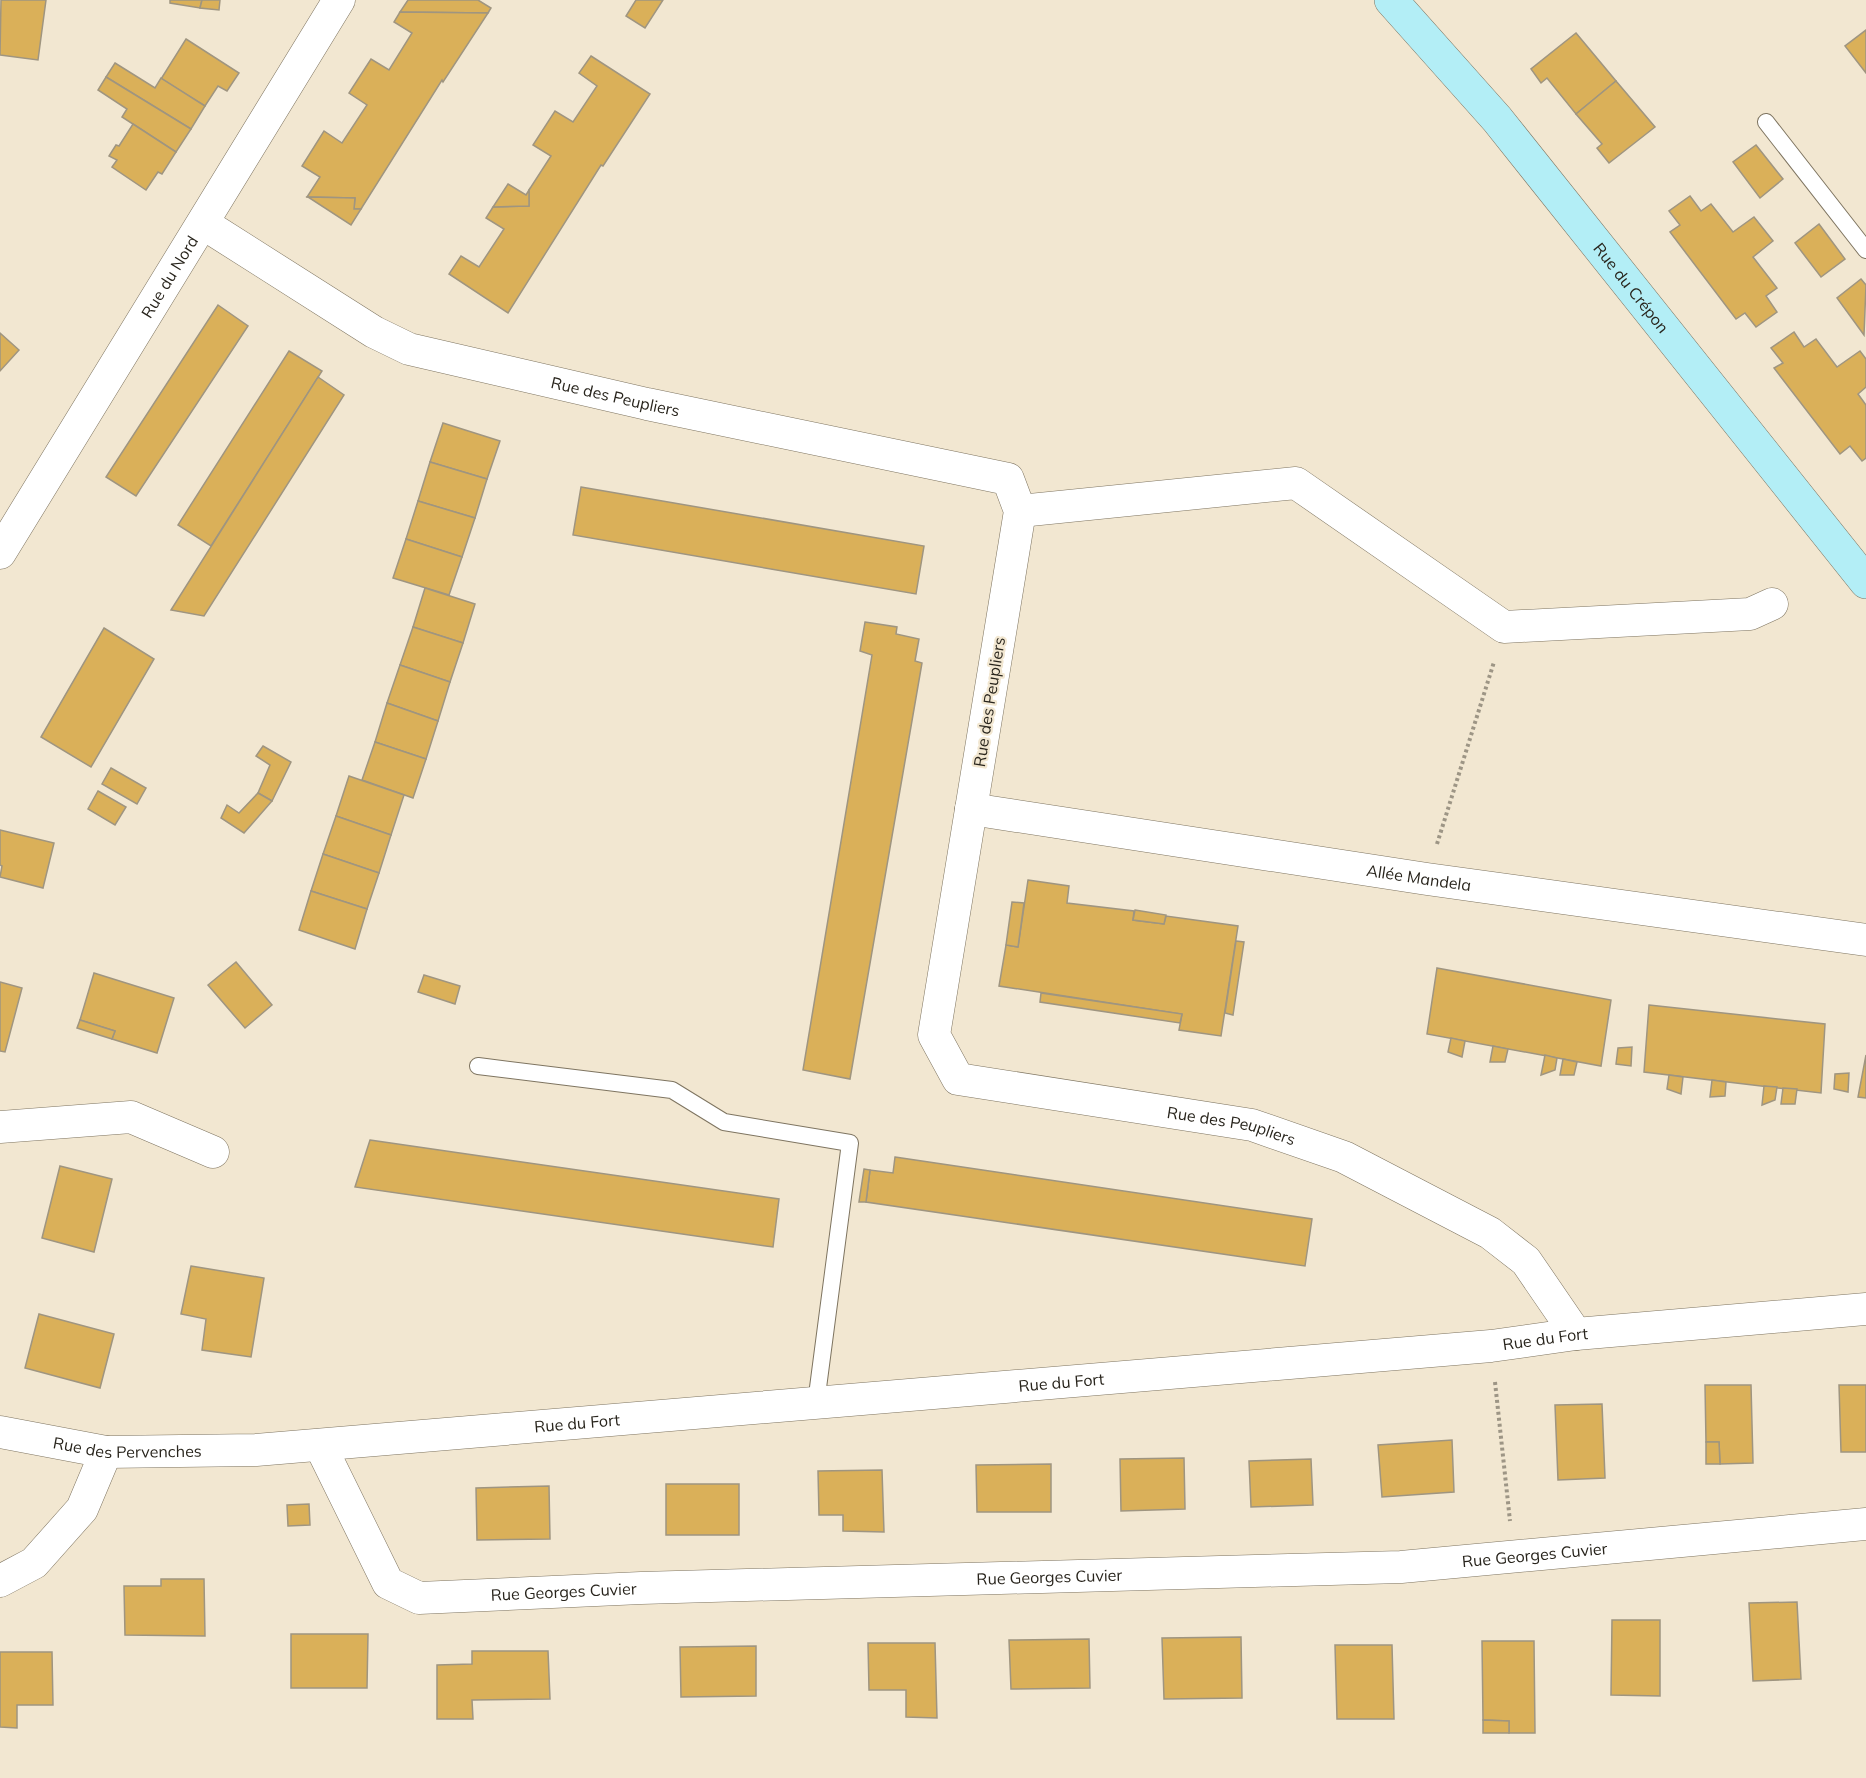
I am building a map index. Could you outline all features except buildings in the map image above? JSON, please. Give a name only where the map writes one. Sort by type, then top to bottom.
[{"type":"street","name":"Rue du Nord","points":[[0,553],[204,224],[339,0]]},
{"type":"street","name":"Rue du Crépon","points":[[1390,0],[1497,119],[1866,582]]},
{"type":"street","name":"Rue des Peupliers","points":[[204,224],[374,332],[409,349],[647,404],[1008,478],[1020,511],[934,1035],[958,1079],[1252,1125],[1344,1157],[1490,1233],[1526,1261],[1576,1334]]},
{"type":"street","points":[[1020,511],[1296,483],[1504,627],[1750,614],[1772,604]]},
{"type":"street","name":"Allée Mandela","points":[[971,810],[1427,879],[1866,940]]},
{"type":"street","points":[[0,1127],[131,1117],[213,1152]]},
{"type":"street","name":"Rue du Fort","points":[[256,1450],[1491,1346],[1576,1334],[1866,1309]]},
{"type":"street","name":"Rue des Pervenches","points":[[0,1432],[106,1452],[256,1450]]},
{"type":"street","name":"Rue Georges Cuvier","points":[[320,1445],[388,1583],[419,1598],[653,1588],[1401,1567],[1866,1524]]},
{"type":"street","points":[[0,1581],[34,1563],[82,1509],[106,1452]]},
{"type":"lane","points":[[1766,122],[1866,250]]},
{"type":"lane","points":[[478,1066],[672,1090],[724,1122],[850,1143],[816,1403]]},
{"type":"path","points":[[1427,879],[1504,627]]},
{"type":"path","points":[[1491,1346],[1514,1556]]}]
